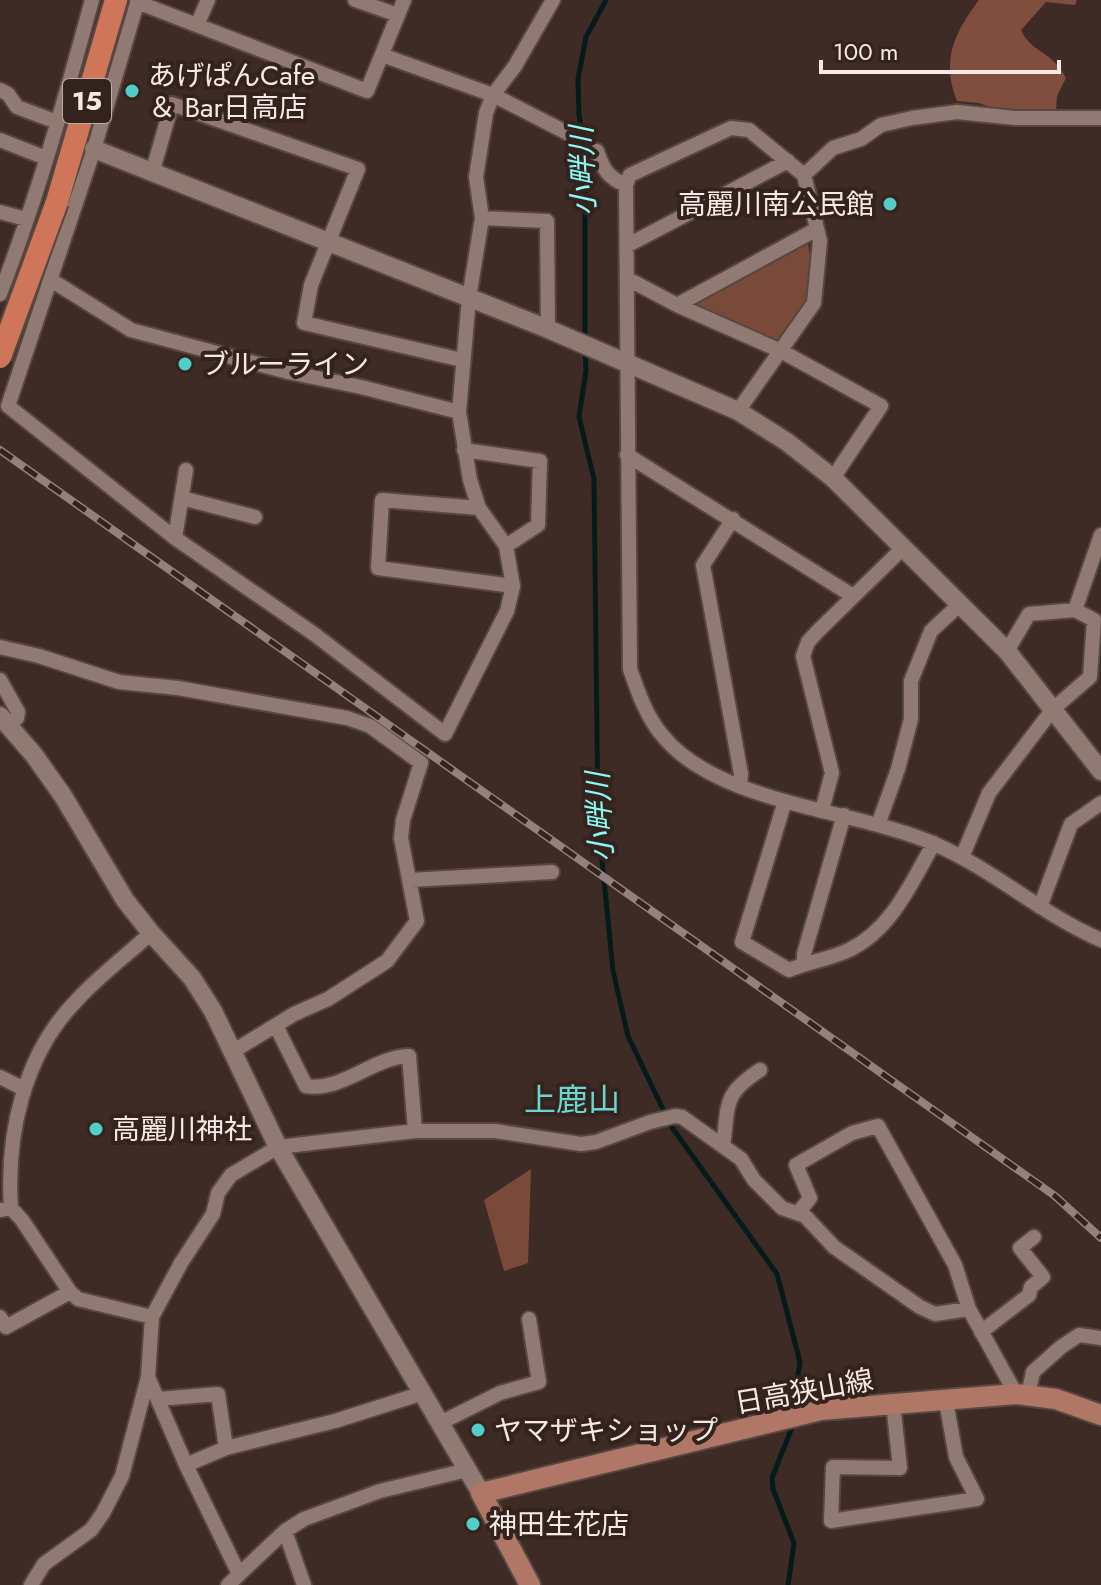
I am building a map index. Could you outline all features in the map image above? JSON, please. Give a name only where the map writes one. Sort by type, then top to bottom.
[{"type":"main road","name":"15","points":[[0,357],[130,1]]},
{"type":"main road","name":"日高狭山線","points":[[481,1493],[821,1410],[1022,1394],[1056,1399],[1101,1415]]},
{"type":"main road","points":[[481,1493],[530,1585]]},
{"type":"street","points":[[0,294],[7,254],[26,219],[92,0]]},
{"type":"street","points":[[197,25],[208,0]]},
{"type":"street","points":[[355,0],[398,15]]},
{"type":"street","points":[[404,0],[367,91],[130,1],[94,149],[8,406],[175,538],[314,634],[445,734],[507,611],[513,586],[506,546],[479,508],[464,450],[459,412],[469,298],[482,218],[476,177],[486,113],[493,95],[515,66],[553,0]]},
{"type":"street","points":[[382,55],[493,95],[579,139]]},
{"type":"street","points":[[0,90],[8,94],[17,107],[57,122]]},
{"type":"street","points":[[152,173],[172,104],[358,169],[311,285],[304,323],[462,360]]},
{"type":"street","points":[[804,175],[833,148],[861,139],[881,125],[912,118],[957,112],[1015,118],[1101,118]]},
{"type":"street","points":[[738,411],[814,303],[820,241],[804,175],[749,130],[731,128],[630,175],[626,185],[628,279],[623,361],[630,669],[641,700],[664,738],[697,767],[785,801],[844,815],[934,843],[962,857],[1072,927],[1101,940]]},
{"type":"street","points":[[0,140],[46,158]]},
{"type":"street","points":[[94,149],[552,330],[738,411],[787,442],[833,478],[1007,651],[1101,771]]},
{"type":"street","points":[[597,151],[603,169],[613,180],[626,185]]},
{"type":"street","points":[[628,245],[788,161]]},
{"type":"street","points":[[0,212],[26,219]]},
{"type":"street","points":[[482,218],[547,221],[552,330]]},
{"type":"street","points":[[677,305],[817,229]]},
{"type":"street","points":[[628,279],[677,305],[781,351],[881,406],[833,478]]},
{"type":"street","points":[[51,280],[131,330],[288,372],[459,412]]},
{"type":"street","points":[[0,336],[28,347]]},
{"type":"street","points":[[464,450],[540,461],[538,525],[506,546]]},
{"type":"street","points":[[627,455],[853,596]]},
{"type":"street","points":[[175,538],[186,470]]},
{"type":"street","points":[[182,498],[255,517]]},
{"type":"street","points":[[479,508],[382,500],[378,568],[513,586]]},
{"type":"street","points":[[733,519],[703,565],[741,774],[740,785]]},
{"type":"street","points":[[1075,610],[1101,535]]},
{"type":"street","points":[[822,810],[832,773],[803,656],[808,642],[903,548]]},
{"type":"street","points":[[878,825],[898,769],[911,719],[911,681],[931,631],[959,605]]},
{"type":"street","points":[[962,857],[989,793],[1053,709],[1090,677],[1098,621],[1075,610],[1029,614],[1007,651]]},
{"type":"street","points":[[0,647],[119,682],[231,697],[347,718],[370,726],[421,763],[403,820],[401,838],[417,921],[387,961],[328,999],[294,1014],[232,1052]]},
{"type":"street","points":[[0,680],[18,712],[17,718],[4,720],[63,796],[125,900],[192,978],[213,1011],[278,1147],[481,1493]]},
{"type":"street","points":[[785,801],[742,942],[789,970],[847,951],[881,928],[894,912],[934,843]]},
{"type":"street","points":[[1040,907],[1071,824],[1101,803]]},
{"type":"street","points":[[804,964],[804,954],[844,815]]},
{"type":"street","points":[[410,880],[552,872]]},
{"type":"street","points":[[151,933],[77,1000],[46,1038],[24,1089],[11,1148],[5,1209],[22,1220],[70,1292],[78,1299],[152,1317]]},
{"type":"street","points":[[276,1026],[306,1086],[321,1088],[395,1056],[409,1056],[415,1131]]},
{"type":"street","points":[[723,1146],[731,1095],[740,1083],[760,1070]]},
{"type":"street","points":[[0,1077],[24,1089]]},
{"type":"street","points":[[31,1585],[44,1564],[91,1530],[122,1476],[148,1377],[152,1317],[181,1263],[213,1214],[218,1193],[231,1175],[278,1147],[415,1131],[495,1131],[581,1144],[596,1142],[660,1120],[682,1117],[741,1159],[754,1180],[782,1208],[805,1216],[834,1247],[920,1307],[935,1314],[969,1309]]},
{"type":"street","points":[[798,1213],[810,1198],[796,1165],[852,1133],[878,1126],[955,1265],[969,1309],[981,1332],[1022,1394],[1033,1372],[1061,1347],[1079,1335],[1101,1338]]},
{"type":"street","points":[[981,1332],[1029,1295],[1031,1287],[1043,1277],[1020,1248],[1034,1237]]},
{"type":"street","points":[[0,1317],[6,1327],[70,1292]]},
{"type":"street","points":[[440,1423],[500,1393],[539,1382],[529,1319]]},
{"type":"street","points":[[148,1377],[233,1580],[285,1531],[304,1519],[380,1491],[467,1470]]},
{"type":"street","points":[[186,1465],[226,1448],[335,1421],[423,1393]]},
{"type":"street","points":[[158,1399],[218,1394],[226,1448]]},
{"type":"street","points":[[893,1403],[900,1468],[833,1467],[831,1521],[977,1499],[956,1457],[946,1401]]},
{"type":"street","points":[[285,1531],[304,1585]]},
{"type":"shaded area","points":[[979,0],[1077,0],[1075,5],[1046,2],[1021,30],[1031,44],[1055,62],[1066,78],[1057,96],[1056,111],[1002,111],[979,103],[957,101],[952,87],[950,60],[957,36]]},
{"type":"shaded area","points":[[808,244],[812,266],[807,303],[778,341],[696,304]]},
{"type":"shaded area","points":[[531,1169],[528,1263],[504,1271],[484,1200]]},
{"type":"waterway","name":"小畔川","points":[[585,340],[585,150],[579,115],[578,79],[586,37],[606,0]]},
{"type":"waterway","name":"小畔川","points":[[585,350],[586,371],[579,417],[594,479],[598,819],[613,971],[628,1036],[671,1126],[777,1274],[800,1362],[792,1412]]},
{"type":"waterway","name":"小畔川","points":[[788,1585],[794,1543],[773,1489],[772,1478],[792,1422]]},
{"type":"railway","points":[[0,450],[1055,1196],[1101,1238]]},
{"type":"place","name":"あげぱんCafe ＆ Bar日高店","points":[[132,91]]},
{"type":"place","name":"高麗川南公民館","points":[[890,204]]},
{"type":"place","name":"ブルーライン","points":[[185,364]]},
{"type":"place","name":"高麗川神社","points":[[96,1129]]},
{"type":"place","name":"ヤマザキショップ","points":[[478,1430]]},
{"type":"place","name":"神田生花店","points":[[473,1524]]},
{"type":"district","name":"上鹿山","points":[[572,1100]]}]
